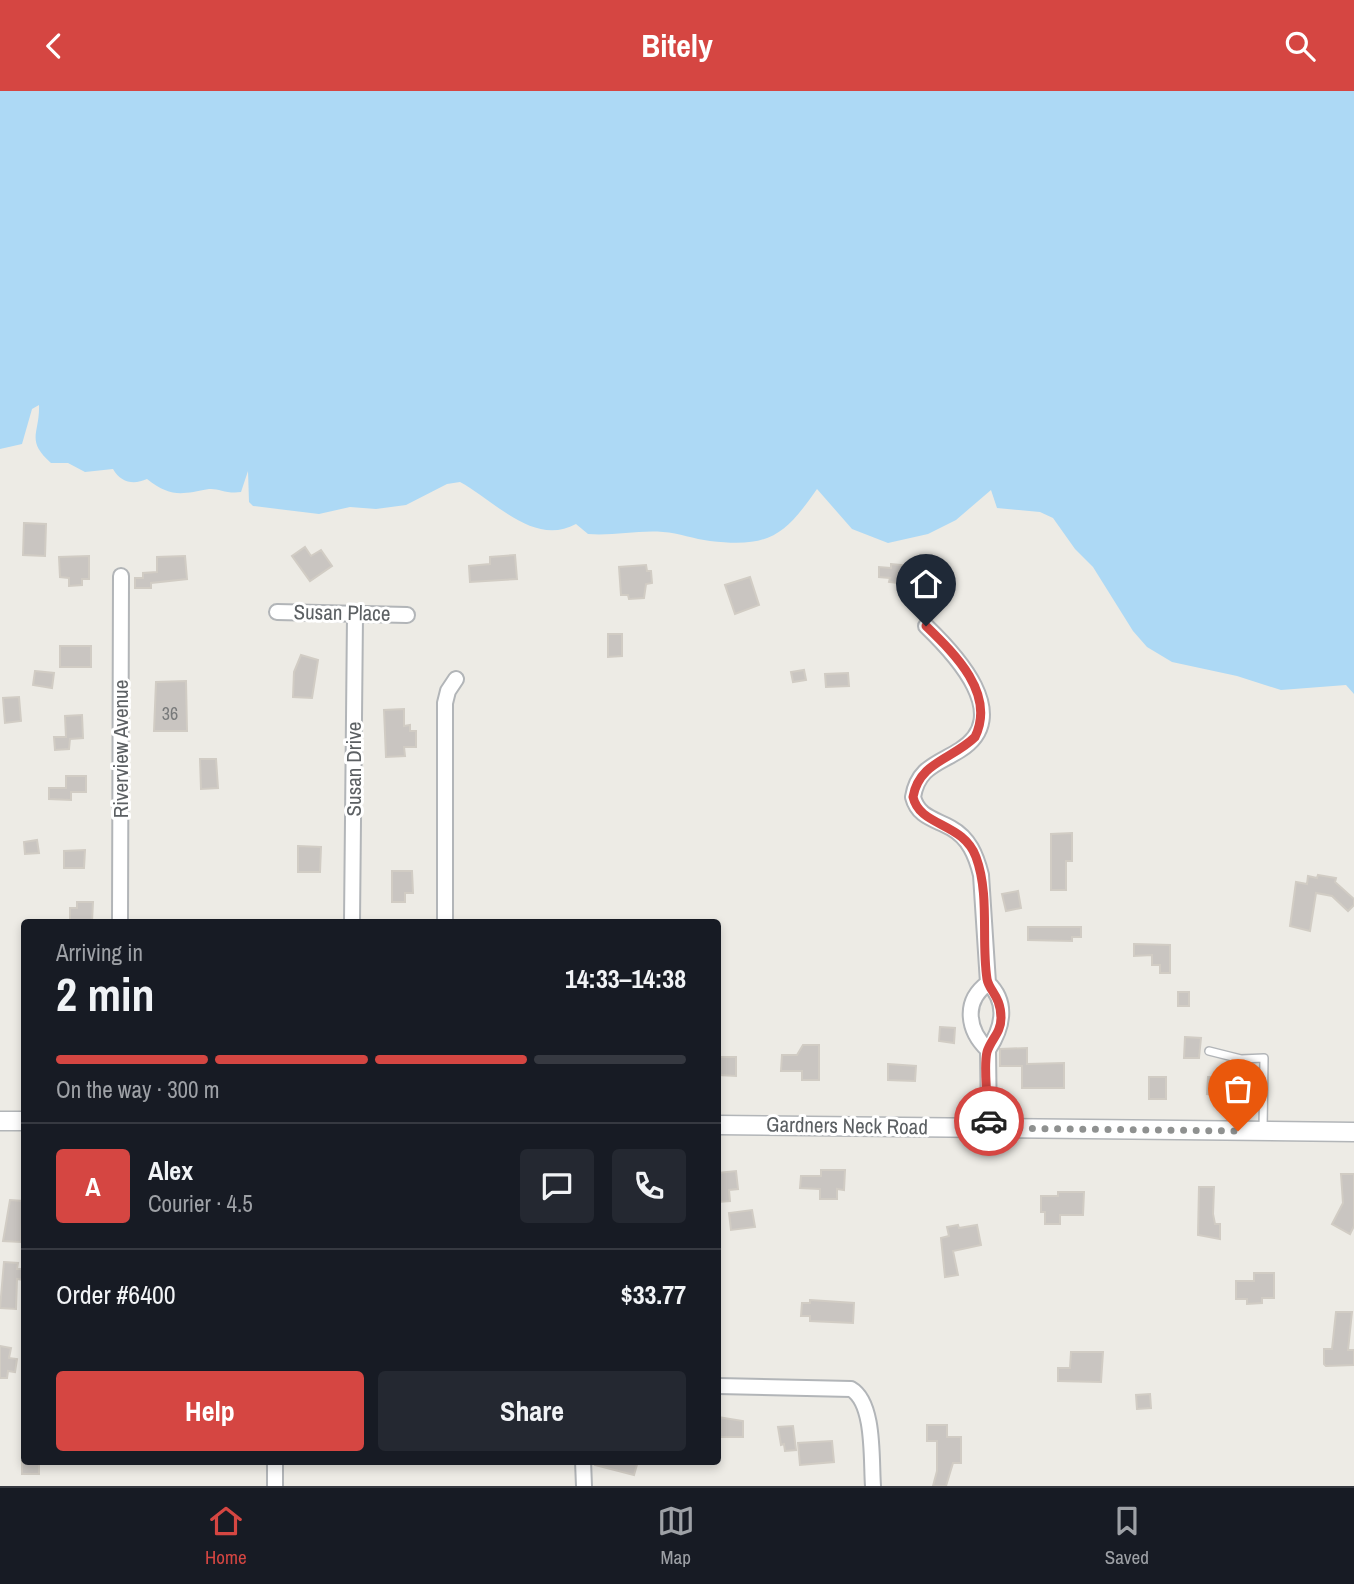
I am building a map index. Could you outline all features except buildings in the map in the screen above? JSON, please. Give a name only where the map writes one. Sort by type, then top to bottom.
[{"type":"street","name":"Riverview Avenue","points":[[120,919],[121,576]]},
{"type":"street","name":"Susan Place","points":[[277,612],[355,616],[407,615]]},
{"type":"street","name":"Susan Drive","points":[[352,919],[355,616]]},
{"type":"street","points":[[926,626],[965,671],[981,700],[982,712],[975,737],[925,770],[917,779],[913,797],[922,814],[952,828],[966,841],[977,859],[981,875],[988,983],[999,999],[1002,1021],[999,1034],[988,1050],[989,1128]]},
{"type":"street","points":[[445,919],[445,703],[456,679]]},
{"type":"street","points":[[988,983],[975,996],[970,1013],[976,1039],[988,1050]]},
{"type":"street","points":[[0,1121],[21,1121]]},
{"type":"street","name":"Gardners Neck Road","points":[[721,1125],[1354,1132]]},
{"type":"street","points":[[721,1386],[851,1389],[859,1394],[866,1409],[873,1486]]},
{"type":"street","points":[[275,1465],[275,1486]]},
{"type":"street","points":[[583,1465],[584,1486]]},
{"type":"lane","points":[[1209,1051],[1241,1059],[1264,1058],[1263,1131]]},
{"type":"water","points":[[0,91],[1354,91],[1354,694],[1346,685],[1281,690],[1237,676],[1172,662],[1147,647],[1133,631],[1093,567],[1075,549],[1053,518],[1040,512],[997,508],[991,490],[956,520],[928,534],[888,543],[852,529],[817,489],[795,518],[774,535],[762,540],[731,543],[663,532],[588,534],[576,524],[560,530],[545,530],[515,519],[460,482],[447,484],[406,505],[376,509],[350,507],[319,514],[253,506],[249,502],[248,471],[241,492],[212,489],[170,492],[147,479],[137,482],[124,480],[113,469],[85,472],[68,463],[51,463],[36,442],[39,405],[32,409],[22,444],[0,449]]},
{"type":"way so far","points":[[989,1121],[989,1128],[1238,1131]]},
{"type":"route","points":[[926,626],[947,646],[981,700],[981,725],[975,737],[958,751],[925,770],[917,779],[913,797],[922,814],[932,821],[952,828],[966,841],[977,859],[981,875],[988,983],[997,993],[1002,1021],[999,1034],[987,1051],[989,1121]]}]
